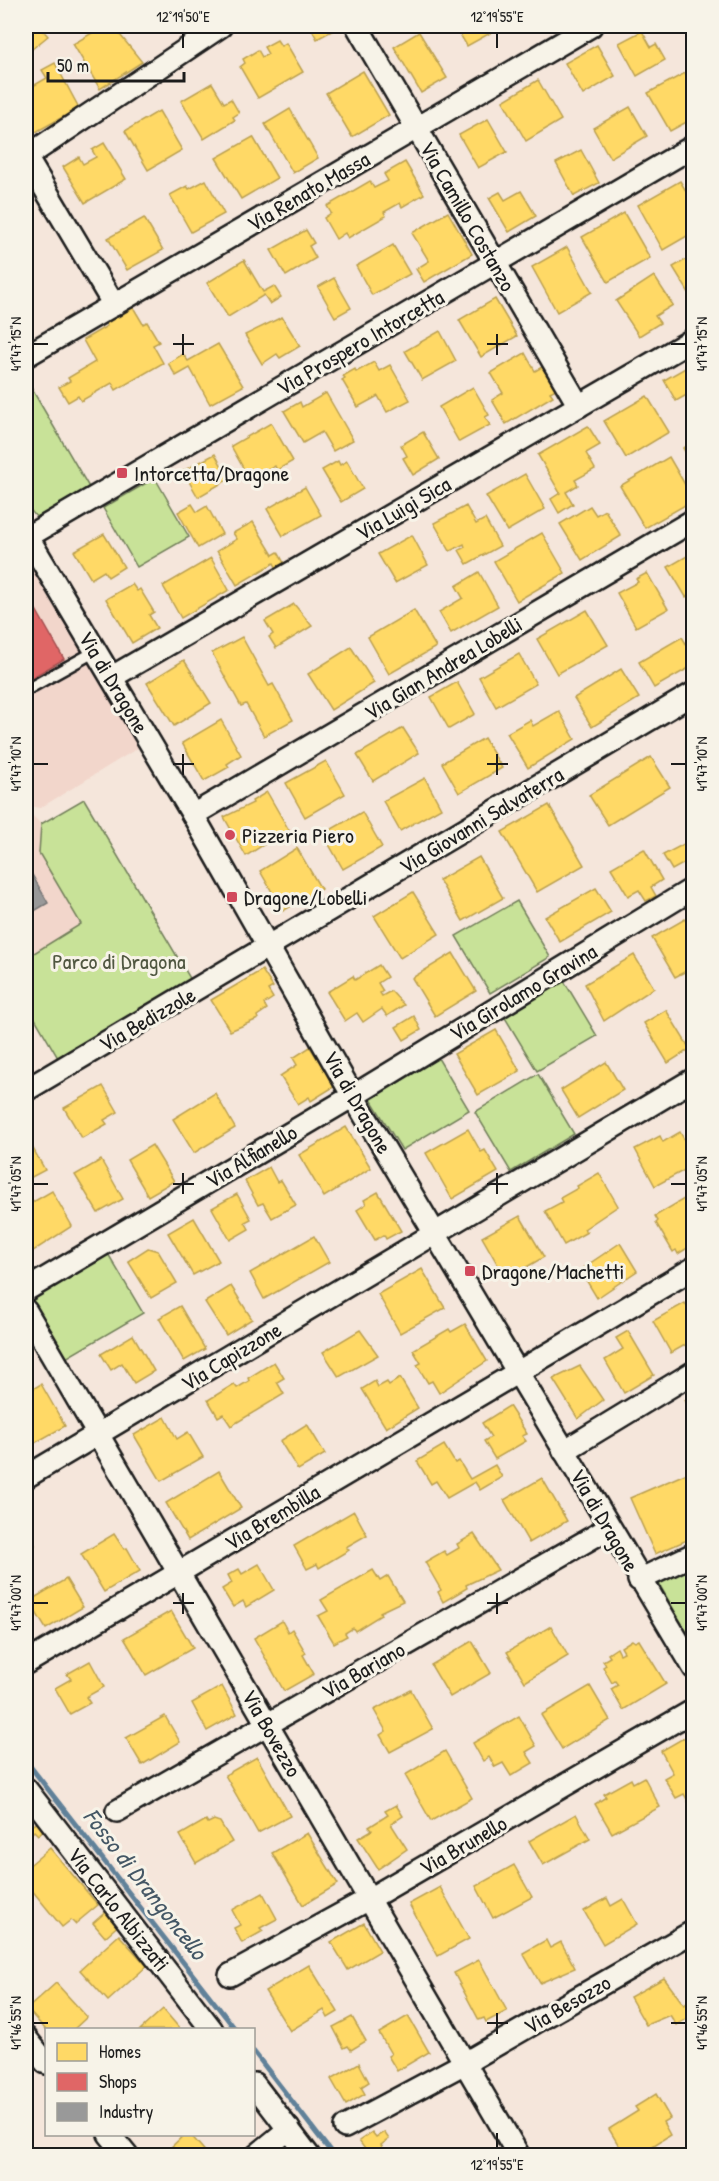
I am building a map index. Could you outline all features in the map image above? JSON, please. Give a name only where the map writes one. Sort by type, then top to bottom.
[{"type":"street","points":[[114,305],[26,157],[221,26]]},
{"type":"street","name":"Via Camillo Costanzo","points":[[357,26],[579,405]]},
{"type":"street","name":"Via Renato Massa","points":[[26,356],[591,26]]},
{"type":"street","name":"Via Prospero Intorcetta","points":[[27,540],[693,146]]},
{"type":"street","name":"Via Luigi Sica","points":[[112,677],[693,339]]},
{"type":"street","name":"Via Gian Andrea Lobelli","points":[[193,815],[693,520]]},
{"type":"street","name":"Via di Dragone","points":[[27,540],[112,677],[353,1096],[519,1371],[639,1580],[693,1668]]},
{"type":"street","name":"Via Giovanni Salvaterra","points":[[269,948],[693,693]]},
{"type":"street","name":"Via Girolamo Gravina","points":[[353,1096],[693,888]]},
{"type":"street","name":"Via Bedizzole","points":[[26,1090],[269,948]]},
{"type":"street","name":"Via Capizzone","points":[[26,1477],[693,1079]]},
{"type":"street","name":"Via Alfianello","points":[[26,1290],[353,1096]]},
{"type":"street","name":"Via Brembilla","points":[[26,1663],[693,1268]]},
{"type":"street","name":"Via Bovezzo","points":[[26,1311],[463,2064],[519,2156]]},
{"type":"street","points":[[564,1451],[693,1372]]},
{"type":"street","name":"Via Bariano","points":[[117,1811],[609,1528]]},
{"type":"street","points":[[639,1580],[693,1554]]},
{"type":"street","name":"Via Brunello","points":[[230,1975],[369,1899],[693,1710]]},
{"type":"street","name":"Via Carlo Albizzati","points":[[26,1788],[210,2028]]},
{"type":"street","name":"Via Besozzo","points":[[345,2127],[463,2064],[693,1931]]},
{"type":"street","points":[[26,2038],[45,2062]]},
{"type":"street","points":[[255,2085],[309,2156]]},
{"type":"street","points":[[256,2156],[289,2129]]},
{"type":"street","points":[[110,2136],[127,2156]]},
{"type":"lane","points":[[26,690],[96,651]]},
{"type":"shaded area","points":[[30,560],[138,748],[40,808],[26,805],[26,562]]},
{"type":"shaded area","points":[[26,809],[41,824],[39,853],[81,924],[26,958]]},
{"type":"green space","points":[[26,379],[90,489],[38,519],[26,505]]},
{"type":"green space","points":[[155,478],[189,537],[137,567],[103,508]]},
{"type":"green space","name":"Parco di Dragona","points":[[84,799],[191,980],[58,1058],[26,1003],[26,958],[81,924],[39,853],[41,824]]},
{"type":"green space","points":[[517,901],[550,957],[490,993],[456,936]]},
{"type":"green space","points":[[561,976],[597,1036],[537,1071],[501,1011]]},
{"type":"green space","points":[[435,1053],[469,1110],[402,1150],[367,1093]]},
{"type":"green space","points":[[538,1074],[574,1134],[511,1172],[475,1112]]},
{"type":"green space","points":[[107,1252],[143,1313],[66,1358],[30,1296]]},
{"type":"green space","points":[[693,1566],[693,1643],[658,1582]]},
{"type":"building: Homes","points":[[26,26],[39,26],[48,36],[26,54]]},
{"type":"building: Homes","points":[[104,26],[113,26],[142,62],[100,89],[73,44]]},
{"type":"building: Homes","points":[[310,26],[338,26],[339,27],[317,39]]},
{"type":"building: Homes","points":[[455,26],[503,26],[467,46]]},
{"type":"building: Homes","points":[[642,31],[651,47],[656,44],[665,60],[637,76],[619,43]]},
{"type":"building: Homes","points":[[419,32],[447,78],[421,93],[394,47]]},
{"type":"building: Homes","points":[[277,40],[281,46],[286,43],[303,72],[258,98],[240,67],[245,63],[243,59],[258,50],[262,57],[268,54],[264,47]]},
{"type":"building: Homes","points":[[597,45],[615,76],[583,95],[565,63]]},
{"type":"building: Homes","points":[[55,63],[79,108],[34,133],[26,119],[26,90],[47,78],[42,70]]},
{"type":"building: Homes","points":[[363,71],[389,115],[352,137],[326,93]]},
{"type":"building: Homes","points":[[685,73],[694,88],[694,118],[670,131],[648,93]]},
{"type":"building: Homes","points":[[538,80],[561,120],[526,141],[503,101]]},
{"type":"building: Homes","points":[[212,83],[224,103],[231,99],[239,113],[233,117],[235,120],[204,139],[181,101]]},
{"type":"building: Homes","points":[[630,107],[647,136],[610,158],[593,128]]},
{"type":"building: Homes","points":[[290,109],[318,158],[293,173],[265,124]]},
{"type":"building: Homes","points":[[159,111],[182,150],[148,170],[125,131]]},
{"type":"building: Homes","points":[[488,119],[507,152],[478,168],[459,135]]},
{"type":"building: Homes","points":[[253,137],[277,178],[241,199],[216,158]]},
{"type":"building: Homes","points":[[104,143],[126,179],[85,203],[63,167],[79,157],[83,164],[96,157],[92,150]]},
{"type":"building: Homes","points":[[581,150],[599,183],[574,196],[556,163]]},
{"type":"building: Homes","points":[[405,162],[424,194],[402,207],[400,203],[384,212],[386,216],[348,238],[345,233],[336,239],[324,218],[331,213],[327,206],[370,181],[374,188],[388,181],[384,174]]},
{"type":"building: Homes","points":[[206,180],[224,214],[191,232],[170,195]]},
{"type":"building: Homes","points":[[680,181],[694,204],[694,232],[663,250],[638,205]]},
{"type":"building: Homes","points":[[521,191],[536,216],[509,232],[489,198],[500,192],[505,200]]},
{"type":"building: Homes","points":[[448,212],[472,254],[424,282],[416,269],[429,261],[412,233]]},
{"type":"building: Homes","points":[[624,213],[650,258],[608,282],[582,237]]},
{"type":"building: Homes","points":[[144,218],[163,250],[127,270],[108,238]]},
{"type":"building: Homes","points":[[306,230],[314,243],[309,246],[316,258],[286,276],[271,250]]},
{"type":"building: Homes","points":[[393,245],[410,274],[372,295],[356,266]]},
{"type":"building: Homes","points":[[567,247],[592,292],[557,312],[532,267]]},
{"type":"building: Homes","points":[[694,255],[694,301],[673,267]]},
{"type":"building: Homes","points":[[244,260],[263,292],[274,286],[281,297],[270,304],[264,295],[228,317],[207,283]]},
{"type":"building: Homes","points":[[654,276],[673,305],[655,316],[660,323],[639,336],[616,301]]},
{"type":"building: Homes","points":[[334,278],[351,308],[335,317],[318,287]]},
{"type":"building: Homes","points":[[495,299],[517,336],[481,357],[459,320]]},
{"type":"building: Homes","points":[[130,302],[143,324],[147,322],[159,342],[153,345],[163,363],[116,390],[112,383],[81,401],[78,396],[68,402],[59,387],[70,381],[68,378],[95,362],[83,340],[107,326],[102,318]]},
{"type":"building: Homes","points":[[282,317],[300,346],[280,358],[277,354],[262,364],[245,335]]},
{"type":"building: Homes","points":[[440,331],[456,361],[422,380],[405,351]]},
{"type":"building: Homes","points":[[218,344],[243,386],[210,404],[190,368],[176,376],[168,363],[183,354],[188,361]]},
{"type":"building: Homes","points":[[525,353],[535,371],[542,367],[556,389],[550,392],[553,396],[506,424],[492,400],[503,393],[491,373]]},
{"type":"building: Homes","points":[[374,362],[379,371],[390,365],[410,400],[387,412],[378,396],[358,407],[342,380],[345,378],[343,376]]},
{"type":"building: Homes","points":[[694,363],[694,391],[676,401],[664,380]]},
{"type":"building: Homes","points":[[473,387],[489,415],[485,417],[490,425],[459,442],[439,407]]},
{"type":"building: Homes","points":[[326,393],[353,440],[333,451],[322,432],[303,443],[284,411],[300,402],[302,407]]},
{"type":"building: Homes","points":[[647,396],[669,432],[626,458],[604,421]]},
{"type":"building: Homes","points":[[271,423],[293,461],[277,470],[275,466],[250,480],[231,446]]},
{"type":"building: Homes","points":[[588,426],[600,445],[586,453],[595,469],[575,480],[578,485],[566,492],[573,504],[559,513],[551,499],[560,493],[538,455]]},
{"type":"building: Homes","points":[[423,432],[439,459],[413,475],[403,458],[407,456],[401,445]]},
{"type":"building: Homes","points":[[694,443],[694,466],[683,448]]},
{"type":"building: Homes","points":[[215,454],[229,479],[198,497],[183,471]]},
{"type":"building: Homes","points":[[669,457],[694,500],[645,528],[620,486]]},
{"type":"building: Homes","points":[[338,461],[340,465],[347,461],[363,489],[341,502],[322,470]]},
{"type":"building: Homes","points":[[525,474],[545,509],[507,531],[486,496]]},
{"type":"building: Homes","points":[[305,487],[321,515],[283,536],[267,509]]},
{"type":"building: Homes","points":[[192,504],[197,512],[207,506],[222,534],[198,548],[178,512]]},
{"type":"building: Homes","points":[[466,506],[476,524],[485,519],[500,546],[467,564],[459,550],[465,547],[464,544],[450,551],[434,523]]},
{"type":"building: Homes","points":[[590,506],[596,515],[605,510],[621,536],[582,560],[560,524]]},
{"type":"building: Homes","points":[[253,522],[273,555],[278,552],[284,563],[276,567],[274,563],[237,585],[217,551],[237,539],[233,533]]},
{"type":"building: Homes","points":[[542,533],[565,573],[517,601],[494,561]]},
{"type":"building: Homes","points":[[104,534],[124,567],[108,577],[104,571],[91,579],[74,551]]},
{"type":"building: Homes","points":[[412,535],[428,565],[395,583],[378,554]]},
{"type":"building: Homes","points":[[694,552],[694,593],[686,597],[668,567]]},
{"type":"building: Homes","points":[[211,558],[229,590],[181,618],[163,586]]},
{"type":"building: Homes","points":[[479,572],[498,606],[451,633],[439,612],[463,598],[456,586]]},
{"type":"building: Homes","points":[[647,573],[668,609],[636,627],[617,593],[638,582],[636,579]]},
{"type":"building: Homes","points":[[132,584],[137,591],[140,589],[154,612],[149,615],[157,628],[132,643],[106,599]]},
{"type":"building: Homes","points":[[294,604],[312,626],[276,648],[269,637],[273,634],[265,621]]},
{"type":"building: Homes","points":[[414,610],[436,647],[389,674],[368,637]]},
{"type":"building: Homes","points":[[587,610],[608,645],[557,674],[537,639]]},
{"type":"building: Homes","points":[[242,637],[269,686],[273,684],[293,720],[264,736],[246,704],[241,706],[212,653]]},
{"type":"building: Homes","points":[[682,637],[694,657],[694,665],[654,688],[639,662]]},
{"type":"building: Homes","points":[[351,647],[374,683],[331,710],[308,674]]},
{"type":"building: Homes","points":[[519,654],[536,684],[496,707],[479,677]]},
{"type":"building: Homes","points":[[184,660],[211,703],[174,726],[147,683]]},
{"type":"building: Homes","points":[[621,669],[639,698],[592,727],[574,698]]},
{"type":"building: Homes","points":[[457,682],[475,714],[449,729],[431,697]]},
{"type":"building: Homes","points":[[559,711],[575,739],[528,768],[507,733],[530,720],[533,726]]},
{"type":"building: Homes","points":[[221,720],[241,755],[227,764],[229,767],[204,781],[182,743]]},
{"type":"building: Homes","points":[[403,728],[419,753],[373,781],[357,755]]},
{"type":"building: Homes","points":[[484,738],[502,768],[459,793],[442,763]]},
{"type":"building: Homes","points":[[651,757],[670,787],[608,825],[589,795]]},
{"type":"building: Homes","points":[[326,761],[345,794],[305,817],[286,783]]},
{"type":"building: Homes","points":[[425,778],[441,808],[400,831],[383,801]]},
{"type":"building: Homes","points":[[267,792],[290,832],[276,841],[274,838],[246,856],[224,817],[253,803],[252,801]]},
{"type":"building: Homes","points":[[549,805],[584,865],[537,892],[502,832]]},
{"type":"building: Homes","points":[[362,812],[382,847],[343,869],[323,834]]},
{"type":"building: Homes","points":[[684,844],[692,859],[672,870],[663,855]]},
{"type":"building: Homes","points":[[297,848],[321,889],[283,911],[260,871]]},
{"type":"building: Homes","points":[[644,849],[662,880],[651,887],[656,896],[646,901],[639,890],[628,896],[611,868]]},
{"type":"building: Homes","points":[[479,857],[503,898],[463,921],[439,880]]},
{"type":"building: Homes","points":[[596,888],[611,912],[560,942],[545,917]]},
{"type":"building: Homes","points":[[413,892],[439,934],[400,958],[374,916]]},
{"type":"building: Homes","points":[[685,919],[694,933],[694,967],[675,977],[652,938]]},
{"type":"building: Homes","points":[[453,953],[476,991],[435,1016],[412,978]]},
{"type":"building: Homes","points":[[634,955],[654,988],[604,1021],[585,984]]},
{"type":"building: Homes","points":[[379,965],[387,977],[378,983],[383,991],[380,993],[382,996],[391,991],[404,1005],[387,1016],[382,1009],[363,1022],[357,1013],[345,1021],[327,992],[353,976],[355,980]]},
{"type":"building: Homes","points":[[262,970],[273,987],[268,990],[273,998],[264,1004],[267,1009],[257,1016],[258,1019],[230,1031],[211,1000]]},
{"type":"building: Homes","points":[[666,1010],[690,1049],[668,1063],[644,1023]]},
{"type":"building: Homes","points":[[414,1016],[421,1030],[404,1040],[396,1027]]},
{"type":"building: Homes","points":[[496,1030],[520,1071],[478,1095],[454,1054]]},
{"type":"building: Homes","points":[[310,1047],[335,1086],[311,1101],[309,1097],[298,1104],[280,1076],[297,1065],[293,1058]]},
{"type":"building: Homes","points":[[606,1062],[623,1090],[578,1118],[561,1090]]},
{"type":"building: Homes","points":[[103,1086],[118,1112],[104,1120],[107,1124],[82,1138],[64,1108]]},
{"type":"building: Homes","points":[[215,1093],[235,1128],[194,1153],[173,1119]]},
{"type":"building: Homes","points":[[346,1127],[371,1168],[324,1197],[299,1155]]},
{"type":"building: Homes","points":[[468,1129],[481,1152],[485,1150],[498,1172],[452,1199],[426,1153]]},
{"type":"building: Homes","points":[[680,1132],[694,1157],[694,1165],[655,1186],[635,1149],[660,1136],[663,1142]]},
{"type":"building: Homes","points":[[26,1136],[45,1170],[26,1180]]},
{"type":"building: Homes","points":[[152,1145],[174,1181],[148,1196],[127,1160]]},
{"type":"building: Homes","points":[[101,1160],[123,1199],[98,1213],[75,1175]]},
{"type":"building: Homes","points":[[269,1167],[277,1182],[281,1180],[296,1205],[272,1218],[263,1203],[258,1205],[245,1181]]},
{"type":"building: Homes","points":[[599,1173],[618,1206],[584,1229],[587,1232],[564,1245],[545,1211],[562,1202],[560,1198]]},
{"type":"building: Homes","points":[[52,1191],[72,1226],[27,1255],[26,1206]]},
{"type":"building: Homes","points":[[378,1192],[401,1231],[386,1239],[384,1235],[375,1240],[357,1210],[366,1204],[364,1200]]},
{"type":"building: Homes","points":[[694,1193],[694,1244],[678,1254],[676,1250],[673,1252],[656,1223],[658,1221],[655,1216]]},
{"type":"building: Homes","points":[[237,1194],[251,1219],[245,1222],[249,1229],[230,1240],[212,1208]]},
{"type":"building: Homes","points":[[520,1216],[544,1257],[506,1279],[482,1237]]},
{"type":"building: Homes","points":[[194,1218],[219,1261],[193,1275],[168,1233]]},
{"type":"building: Homes","points":[[314,1236],[329,1262],[264,1299],[250,1273]]},
{"type":"building: Homes","points":[[620,1243],[637,1271],[597,1298],[580,1270]]},
{"type":"building: Homes","points":[[148,1248],[158,1251],[177,1283],[151,1298],[128,1261]]},
{"type":"building: Homes","points":[[422,1269],[445,1308],[400,1333],[378,1294]]},
{"type":"building: Homes","points":[[231,1286],[252,1319],[226,1335],[205,1302]]},
{"type":"building: Homes","points":[[685,1303],[694,1318],[694,1340],[671,1353],[653,1321]]},
{"type":"building: Homes","points":[[180,1306],[205,1349],[184,1361],[159,1318]]},
{"type":"building: Homes","points":[[465,1324],[487,1361],[439,1393],[432,1381],[428,1383],[417,1365],[421,1363],[413,1350],[449,1329],[451,1332]]},
{"type":"building: Homes","points":[[360,1330],[378,1355],[339,1377],[323,1352]]},
{"type":"building: Homes","points":[[628,1331],[654,1375],[624,1393],[605,1360],[623,1349],[616,1338]]},
{"type":"building: Homes","points":[[133,1335],[154,1371],[134,1383],[122,1363],[111,1370],[101,1354]]},
{"type":"building: Homes","points":[[274,1362],[284,1378],[277,1382],[284,1394],[231,1426],[223,1414],[218,1417],[208,1400],[234,1384],[237,1388],[249,1381],[248,1378]]},
{"type":"building: Homes","points":[[580,1366],[603,1400],[578,1419],[553,1379]]},
{"type":"building: Homes","points":[[400,1378],[418,1408],[386,1428],[362,1389],[375,1381],[378,1387],[387,1382],[389,1385]]},
{"type":"building: Homes","points":[[41,1384],[65,1426],[26,1448],[26,1393]]},
{"type":"building: Homes","points":[[694,1396],[694,1418],[685,1400]]},
{"type":"building: Homes","points":[[509,1406],[527,1434],[522,1436],[526,1441],[495,1459],[484,1441],[491,1437],[482,1423]]},
{"type":"building: Homes","points":[[165,1417],[177,1439],[188,1432],[203,1457],[161,1481],[134,1435]]},
{"type":"building: Homes","points":[[307,1424],[325,1454],[298,1470],[280,1441]]},
{"type":"building: Homes","points":[[444,1445],[455,1463],[459,1461],[470,1479],[495,1465],[502,1477],[480,1490],[475,1482],[447,1498],[436,1481],[431,1484],[417,1461]]},
{"type":"building: Homes","points":[[219,1471],[241,1508],[188,1540],[166,1503]]},
{"type":"building: Homes","points":[[685,1474],[694,1493],[694,1537],[655,1554],[630,1498]]},
{"type":"building: Homes","points":[[542,1478],[567,1521],[529,1543],[504,1500]]},
{"type":"building: Homes","points":[[354,1511],[367,1535],[346,1547],[349,1550],[319,1568],[317,1564],[307,1569],[294,1546]]},
{"type":"building: Homes","points":[[26,1529],[35,1545],[26,1551]]},
{"type":"building: Homes","points":[[114,1534],[124,1549],[127,1548],[140,1571],[104,1592],[81,1554]]},
{"type":"building: Homes","points":[[474,1534],[498,1570],[466,1585],[467,1588],[443,1602],[438,1592],[441,1590],[425,1562],[444,1551],[447,1555],[459,1548],[457,1544]]},
{"type":"building: Homes","points":[[259,1564],[274,1590],[246,1607],[243,1601],[233,1607],[222,1589],[232,1583],[228,1575],[239,1569],[242,1574]]},
{"type":"building: Homes","points":[[373,1570],[380,1581],[388,1576],[403,1601],[380,1612],[381,1615],[355,1631],[353,1628],[345,1633],[347,1636],[334,1643],[318,1616],[328,1611],[321,1600]]},
{"type":"building: Homes","points":[[66,1579],[83,1607],[46,1629],[29,1601]]},
{"type":"building: Homes","points":[[171,1611],[193,1648],[146,1675],[124,1638]]},
{"type":"building: Homes","points":[[282,1621],[288,1632],[292,1629],[306,1653],[303,1655],[314,1674],[284,1691],[254,1638]]},
{"type":"building: Homes","points":[[551,1626],[568,1656],[525,1682],[507,1652]]},
{"type":"building: Homes","points":[[632,1640],[635,1642],[639,1640],[666,1684],[623,1710],[611,1689],[618,1685],[615,1681],[612,1683],[603,1667],[606,1665],[603,1661],[610,1657],[608,1654],[617,1648],[620,1654],[624,1652],[621,1647]]},
{"type":"building: Homes","points":[[472,1641],[491,1673],[450,1697],[431,1665]]},
{"type":"building: Homes","points":[[90,1661],[104,1687],[86,1697],[90,1703],[70,1714],[55,1688],[71,1679],[67,1674]]},
{"type":"building: Homes","points":[[222,1686],[237,1714],[207,1731],[192,1703]]},
{"type":"building: Homes","points":[[590,1686],[610,1720],[562,1749],[541,1715]]},
{"type":"building: Homes","points":[[411,1690],[433,1729],[390,1752],[380,1735],[386,1731],[374,1710]]},
{"type":"building: Homes","points":[[165,1716],[180,1742],[142,1765],[126,1738]]},
{"type":"building: Homes","points":[[519,1716],[536,1746],[526,1752],[533,1763],[511,1776],[503,1763],[495,1767],[489,1757],[483,1761],[473,1743]]},
{"type":"building: Homes","points":[[694,1732],[694,1804],[689,1803],[684,1794],[676,1798],[664,1778],[673,1773],[661,1751]]},
{"type":"building: Homes","points":[[445,1751],[472,1798],[431,1821],[405,1775]]},
{"type":"building: Homes","points":[[257,1757],[290,1816],[258,1833],[225,1775]]},
{"type":"building: Homes","points":[[644,1777],[660,1807],[612,1833],[595,1804],[606,1797],[604,1794],[631,1779],[633,1783]]},
{"type":"building: Homes","points":[[396,1805],[403,1816],[391,1824],[407,1849],[378,1869],[358,1838],[372,1830],[369,1827],[388,1815],[385,1811]]},
{"type":"building: Homes","points":[[26,1814],[34,1825],[40,1820],[46,1828],[38,1835],[34,1831],[32,1833],[26,1828]]},
{"type":"building: Homes","points":[[576,1814],[590,1839],[543,1865],[529,1841]]},
{"type":"building: Homes","points":[[206,1820],[208,1823],[214,1820],[220,1822],[232,1842],[196,1863],[180,1835]]},
{"type":"building: Homes","points":[[307,1833],[338,1884],[303,1905],[272,1853]]},
{"type":"building: Homes","points":[[50,1848],[98,1905],[75,1924],[71,1920],[62,1927],[26,1883],[26,1868]]},
{"type":"building: Homes","points":[[514,1865],[532,1897],[493,1918],[476,1886]]},
{"type":"building: Homes","points":[[440,1887],[469,1939],[438,1956],[409,1904]]},
{"type":"building: Homes","points":[[263,1893],[277,1919],[260,1928],[263,1931],[242,1943],[234,1928],[240,1925],[232,1910]]},
{"type":"building: Homes","points":[[607,1898],[611,1906],[623,1899],[637,1924],[603,1944],[584,1911]]},
{"type":"building: Homes","points":[[109,1909],[121,1923],[105,1937],[93,1923]]},
{"type":"building: Homes","points":[[364,1923],[380,1951],[348,1970],[331,1942]]},
{"type":"building: Homes","points":[[119,1935],[147,1966],[108,2001],[80,1970]]},
{"type":"building: Homes","points":[[546,1940],[550,1948],[561,1942],[575,1968],[540,1983],[523,1953]]},
{"type":"building: Homes","points":[[479,1960],[507,2011],[486,2022],[484,2018],[479,2020],[454,1973]]},
{"type":"building: Homes","points":[[309,1965],[338,2012],[328,2018],[324,2010],[290,2031],[265,1991]]},
{"type":"building: Homes","points":[[664,1978],[684,2005],[687,2003],[694,2015],[676,2025],[670,2015],[646,2025],[630,1997]]},
{"type":"building: Homes","points":[[56,1983],[87,2017],[75,2028],[45,2029],[27,2009]]},
{"type":"building: Homes","points":[[163,2009],[179,2028],[142,2028]]},
{"type":"building: Homes","points":[[408,2016],[429,2052],[397,2071],[388,2056],[391,2054],[379,2033]]},
{"type":"building: Homes","points":[[352,2017],[366,2041],[351,2050],[348,2046],[344,2048],[333,2027]]},
{"type":"building: Homes","points":[[359,2063],[369,2082],[361,2087],[365,2094],[346,2105],[331,2079]]},
{"type":"building: Homes","points":[[656,2094],[670,2118],[663,2122],[670,2135],[637,2156],[625,2156],[609,2129],[638,2111],[635,2107]]},
{"type":"building: Homes","points":[[372,2132],[376,2137],[384,2132],[389,2139],[381,2145],[388,2156],[370,2156],[359,2141]]},
{"type":"building: Homes","points":[[183,2136],[192,2136],[209,2156],[168,2156],[166,2152]]},
{"type":"building: Shops","points":[[26,592],[64,659],[26,681]]},
{"type":"building: Industry","points":[[26,864],[48,903],[26,916]]},
{"type":"waterway","name":"Fosso di Drangoncello","points":[[26,1761],[234,2028]]},
{"type":"waterway","name":"Fosso di Drangoncello","points":[[255,2053],[334,2156]]},
{"type":"place","name":"Intorcetta/Dragone","points":[[122,473]]},
{"type":"place","name":"Pizzeria Piero","points":[[230,835]]},
{"type":"place","name":"Dragone/Lobelli","points":[[232,897]]},
{"type":"place","name":"Dragone/Machetti","points":[[470,1271]]}]
